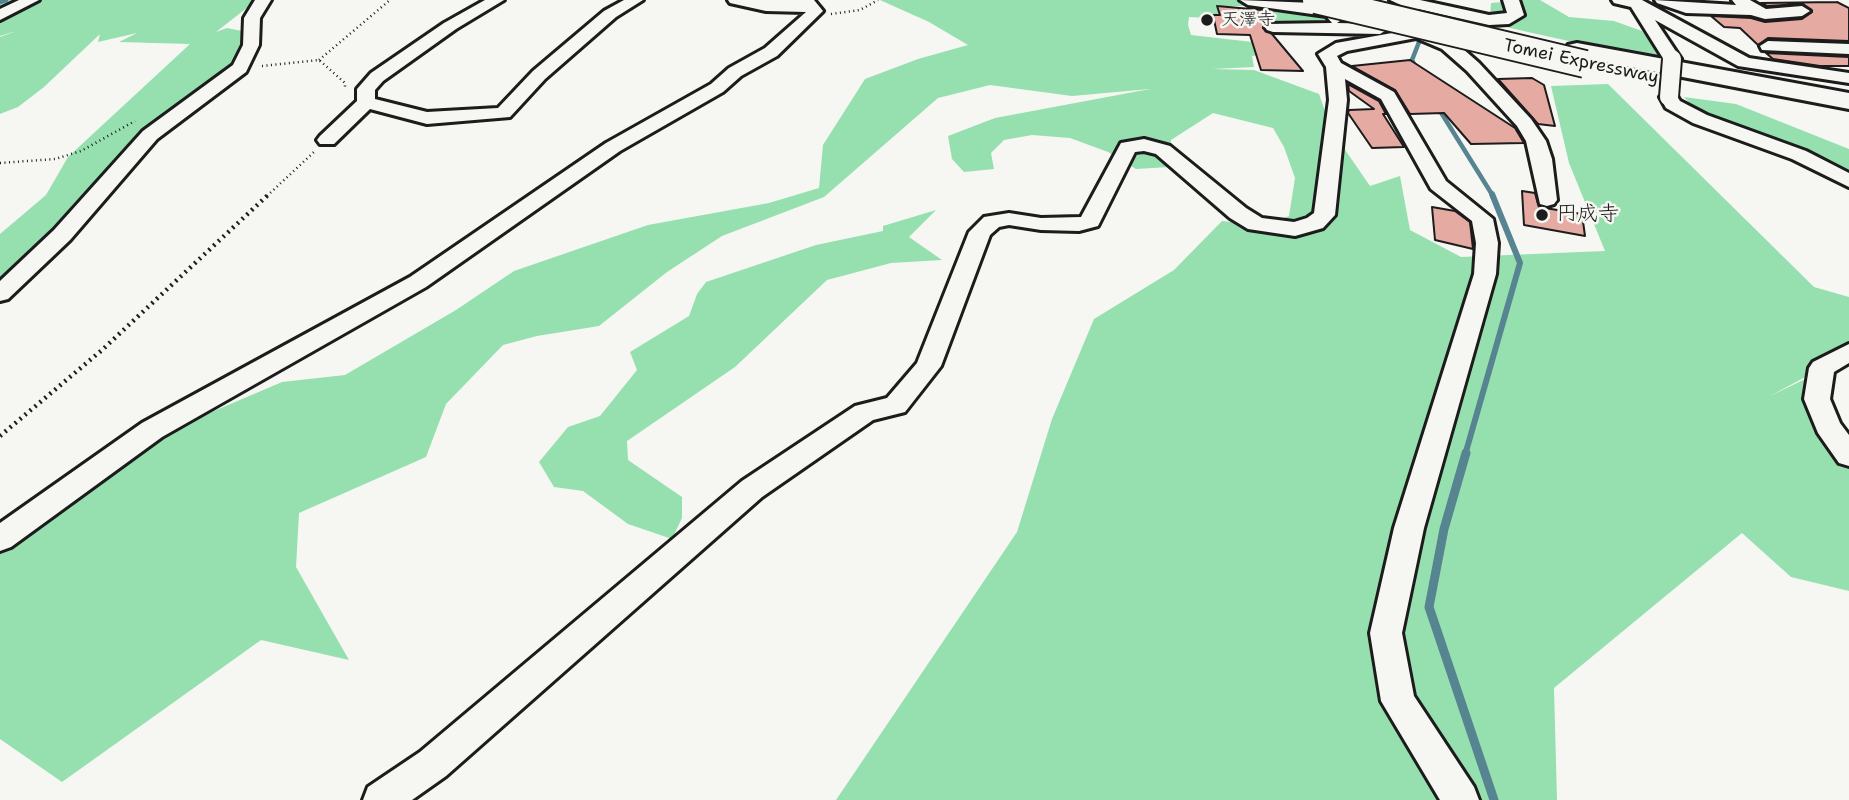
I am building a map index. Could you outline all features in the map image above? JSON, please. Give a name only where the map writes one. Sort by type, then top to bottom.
[{"type":"highway","name":"Tomei Expressway","points":[[1315,0],[1849,115]]},
{"type":"highway","name":"Tomei Expressway","points":[[1360,0],[1581,57],[1849,101]]},
{"type":"street","points":[[0,15],[31,0]]},
{"type":"street","points":[[0,294],[62,235],[150,135],[240,68],[251,45],[252,18],[263,0]]},
{"type":"street","points":[[327,139],[366,102],[366,89],[404,56],[496,0]]},
{"type":"street","points":[[366,102],[427,118],[503,113],[539,75],[610,14],[635,0]]},
{"type":"street","points":[[736,0],[766,6],[808,6]]},
{"type":"street","points":[[1248,0],[1334,13],[1334,28]]},
{"type":"street","points":[[1407,1],[1489,20],[1509,19],[1516,15],[1511,0]]},
{"type":"street","points":[[1663,0],[1686,8],[1746,5],[1765,14],[1802,10]]},
{"type":"street","points":[[1407,1],[1418,31]]},
{"type":"street","points":[[1630,1],[1671,59],[1669,97],[1672,104],[1700,119],[1799,155],[1849,181]]},
{"type":"street","points":[[1630,1],[1744,62],[1849,78]]},
{"type":"street","points":[[0,539],[152,430],[418,282],[613,147],[717,88],[735,72],[771,52],[808,6]]},
{"type":"street","points":[[1273,27],[1418,31],[1448,45],[1473,67],[1524,123],[1536,141],[1542,159],[1546,200]]},
{"type":"street","points":[[381,800],[433,764],[752,489],[864,413],[896,405],[928,366],[980,232],[992,222],[1009,219],[1041,224],[1079,225],[1090,221],[1128,147],[1144,145],[1163,150],[1238,213],[1256,224],[1295,229],[1315,223],[1324,215],[1338,100],[1335,67],[1327,54],[1332,50],[1418,31]]},
{"type":"street","points":[[1768,47],[1849,49]]},
{"type":"street","points":[[1335,67],[1370,83],[1388,96],[1438,185],[1482,219],[1487,243],[1485,274],[1409,528],[1386,633],[1398,701],[1461,800]]},
{"type":"street","points":[[1849,352],[1822,368],[1816,399],[1828,426],[1849,456]]},
{"type":"path","points":[[240,68],[319,61],[390,0]]},
{"type":"path","points":[[808,6],[860,10],[878,0]]},
{"type":"path","points":[[319,61],[345,83],[343,124]]},
{"type":"path","points":[[0,163],[55,159],[81,151],[146,115]]},
{"type":"path","points":[[0,436],[103,350],[327,139]]},
{"type":"green space","points":[[0,0],[257,0],[216,32],[227,28],[242,31],[241,55],[228,75],[0,284],[0,234],[46,195],[68,157],[190,44],[119,42],[137,33],[98,42],[100,34],[44,87],[18,107],[0,114],[0,37],[16,31],[0,36]]},
{"type":"green space","points":[[880,0],[1280,0],[1334,13],[1329,28],[1273,27],[1262,6],[1216,6],[1219,14],[1211,14],[1210,18],[1189,17],[1188,25],[1191,35],[1270,44],[1278,53],[1252,56],[1254,67],[1212,69],[1254,70],[1319,94],[1332,131],[1370,186],[1400,176],[1410,230],[1461,257],[1605,251],[1569,163],[1551,86],[1608,84],[1814,287],[1849,297],[1849,349],[1822,368],[1770,396],[1822,371],[1818,402],[1849,459],[1849,591],[1791,577],[1742,533],[1554,688],[1557,800],[836,800],[1017,532],[1052,419],[1094,319],[1174,270],[1222,221],[1264,225],[1289,216],[1295,178],[1284,147],[1273,128],[1213,113],[1171,140],[1169,167],[1136,169],[1108,152],[1070,138],[1032,135],[1004,140],[991,153],[994,169],[964,172],[952,159],[948,136],[995,118],[1150,89],[1072,96],[990,85],[938,98],[824,197],[722,236],[667,272],[599,326],[537,336],[503,345],[446,404],[426,457],[299,513],[296,567],[349,660],[261,640],[62,782],[0,739],[0,551],[153,437],[282,382],[345,375],[456,310],[514,271],[648,225],[769,203],[819,188],[823,145],[865,79],[918,59],[968,45],[929,22]]},
{"type":"green space","points":[[1540,0],[1569,17],[1614,21],[1642,31],[1660,50],[1663,62],[1510,28],[1490,17],[1491,3]]},
{"type":"green space","points":[[1684,97],[1736,104],[1849,149],[1849,184],[1698,112]]},
{"type":"green space","points":[[936,210],[909,237],[942,260],[891,263],[827,280],[735,367],[627,441],[628,460],[682,497],[682,518],[672,539],[628,524],[583,491],[554,487],[539,462],[568,427],[600,416],[637,370],[630,352],[689,316],[697,294],[706,282],[816,245],[883,231],[883,226]]},
{"type":"building","points":[[1837,2],[1849,8],[1849,41],[1768,38],[1758,45],[1740,28],[1724,27],[1711,16],[1751,18],[1765,22],[1802,19],[1812,12],[1803,4],[1767,6],[1761,3]]},
{"type":"building","points":[[1217,6],[1262,10],[1267,22],[1263,28],[1272,34],[1303,71],[1261,70],[1250,35],[1217,34],[1213,15],[1220,15]]},
{"type":"building","points":[[1766,53],[1849,57],[1849,66],[1820,66],[1773,59]]},
{"type":"building","points":[[1410,60],[1515,128],[1524,143],[1471,144],[1444,113],[1410,114],[1395,90],[1352,66]]},
{"type":"building","points":[[1532,78],[1544,85],[1555,126],[1538,124],[1498,79]]},
{"type":"building","points":[[1348,84],[1379,101],[1386,114],[1383,114],[1404,147],[1372,148],[1348,113],[1349,110],[1374,109],[1349,91]]},
{"type":"building","name":"円成寺","points":[[1522,191],[1535,193],[1539,207],[1582,214],[1585,236],[1524,225]]},
{"type":"building","points":[[1432,207],[1455,211],[1470,222],[1473,249],[1435,240]]},
{"type":"waterway","points":[[0,2],[6,0]]},
{"type":"waterway","points":[[1416,68],[1412,60],[1421,37]]},
{"type":"waterway","points":[[1437,106],[1492,195]]},
{"type":"waterway","points":[[1465,455],[1520,263],[1492,195]]},
{"type":"waterway","points":[[1466,453],[1444,529],[1429,607],[1494,800]]},
{"type":"place","name":"天澤寺","points":[[1207,20]]},
{"type":"place","name":"円成寺","points":[[1542,215]]}]
